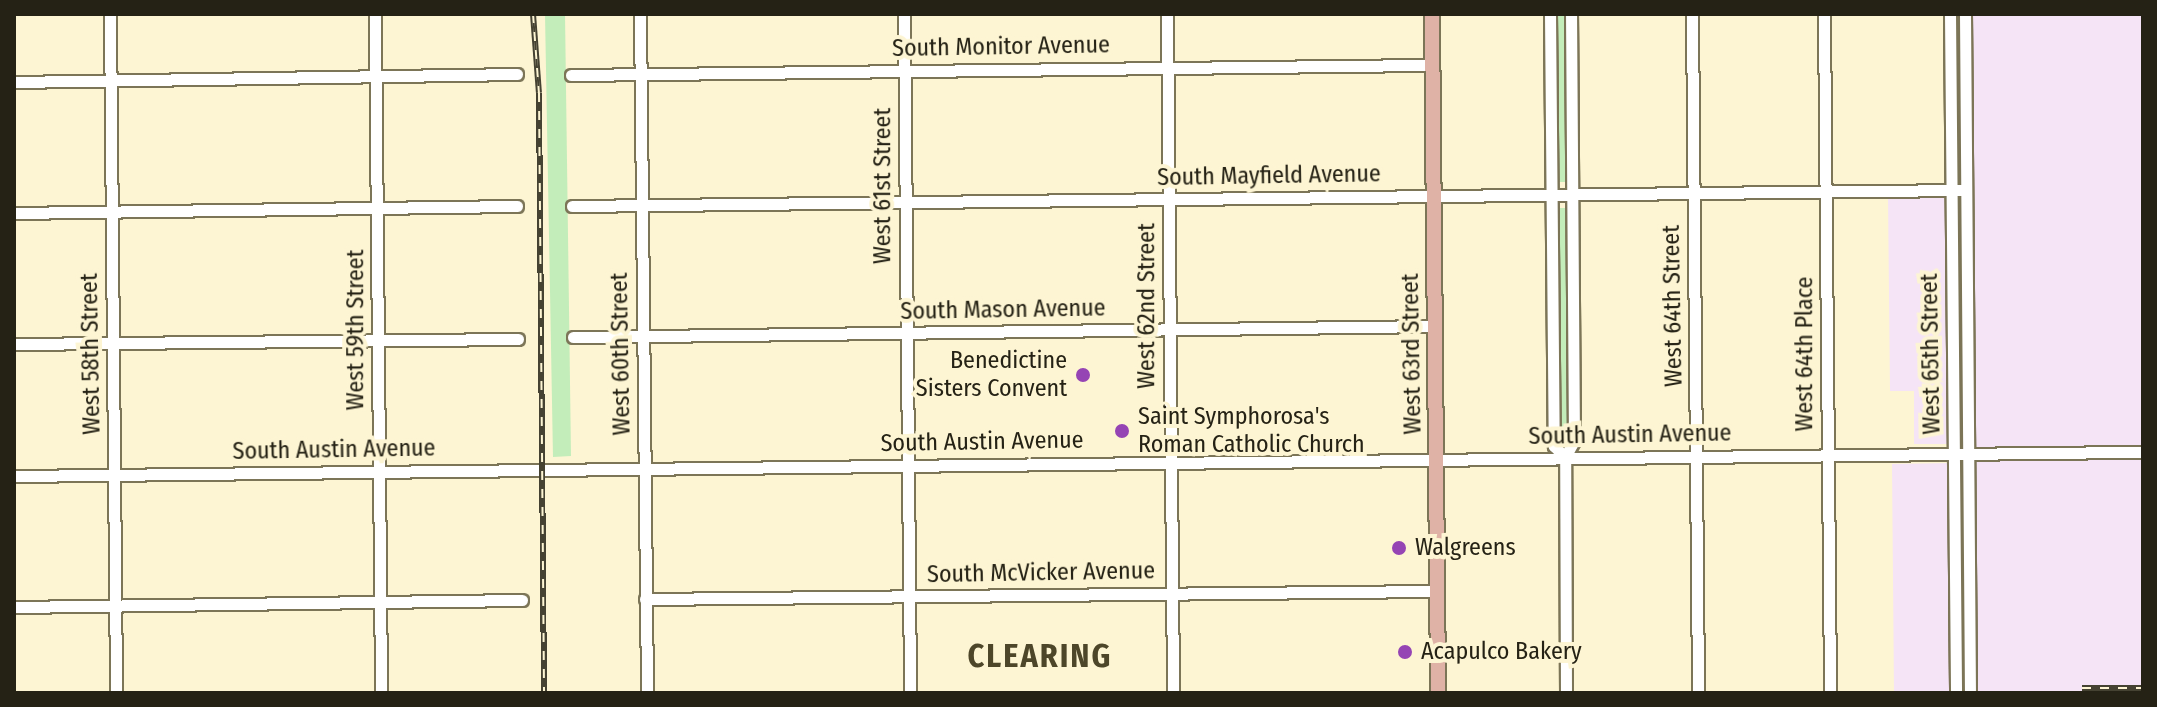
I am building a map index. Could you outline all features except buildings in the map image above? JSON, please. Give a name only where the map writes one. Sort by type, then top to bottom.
[{"type":"main road","name":"West 63rd Street","points":[[1432,14],[1438,693]]},
{"type":"street","name":"West 58th Street","points":[[110,14],[116,693]]},
{"type":"street","name":"West 59th Street","points":[[375,14],[381,693]]},
{"type":"street","name":"West 60th Street","points":[[640,14],[647,693]]},
{"type":"street","name":"West 61st Street","points":[[904,14],[910,693]]},
{"type":"street","name":"West 62nd Street","points":[[1167,14],[1173,693]]},
{"type":"street","points":[[1550,14],[1554,446],[1565,457]]},
{"type":"street","points":[[1566,693],[1565,457],[1574,446],[1571,14]]},
{"type":"street","name":"West 64th Street","points":[[1692,14],[1698,693]]},
{"type":"street","name":"West 64th Place","points":[[1824,14],[1830,693]]},
{"type":"street","name":"West 65th Street","points":[[1950,14],[1956,693]]},
{"type":"street","name":"West 65th Street","points":[[1965,14],[1970,693]]},
{"type":"street","name":"South Monitor Avenue","points":[[571,75],[1432,65]]},
{"type":"street","points":[[14,82],[517,74]]},
{"type":"street","name":"South Mayfield Avenue","points":[[572,206],[1966,190]]},
{"type":"street","points":[[14,213],[517,206]]},
{"type":"street","name":"South Mason Avenue","points":[[573,337],[1434,326]]},
{"type":"street","points":[[14,344],[518,339]]},
{"type":"street","name":"South Austin Avenue","points":[[14,476],[2143,452]]},
{"type":"street","name":"South McVicker Avenue","points":[[645,599],[1437,591]]},
{"type":"street","points":[[14,607],[522,600]]},
{"type":"street","points":[[1955,644],[1969,644]]},
{"type":"shaded area","points":[[1964,14],[2143,14],[2143,693],[1972,693]]},
{"type":"shaded area","points":[[1888,196],[1947,196],[1949,444],[1914,444],[1914,391],[1890,391]]},
{"type":"shaded area","points":[[1951,463],[1951,693],[1894,693],[1892,464]]},
{"type":"green space","points":[[545,14],[565,14],[571,456],[553,457]]},
{"type":"green space","points":[[1554,14],[1566,14],[1568,182],[1555,182]]},
{"type":"green space","points":[[1556,208],[1567,208],[1569,444],[1558,444]]},
{"type":"railway","points":[[533,14],[539,93],[544,693]]},
{"type":"railway","points":[[2082,688],[2143,688]]},
{"type":"place","name":"Benedictine Sisters Convent","points":[[1083,375]]},
{"type":"place","name":"Saint Symphorosa's Roman Catholic Church","points":[[1122,431]]},
{"type":"place","name":"Walgreens","points":[[1399,548]]},
{"type":"place","name":"Acapulco Bakery","points":[[1405,652]]},
{"type":"district","name":"CLEARING","points":[[1040,656]]}]
